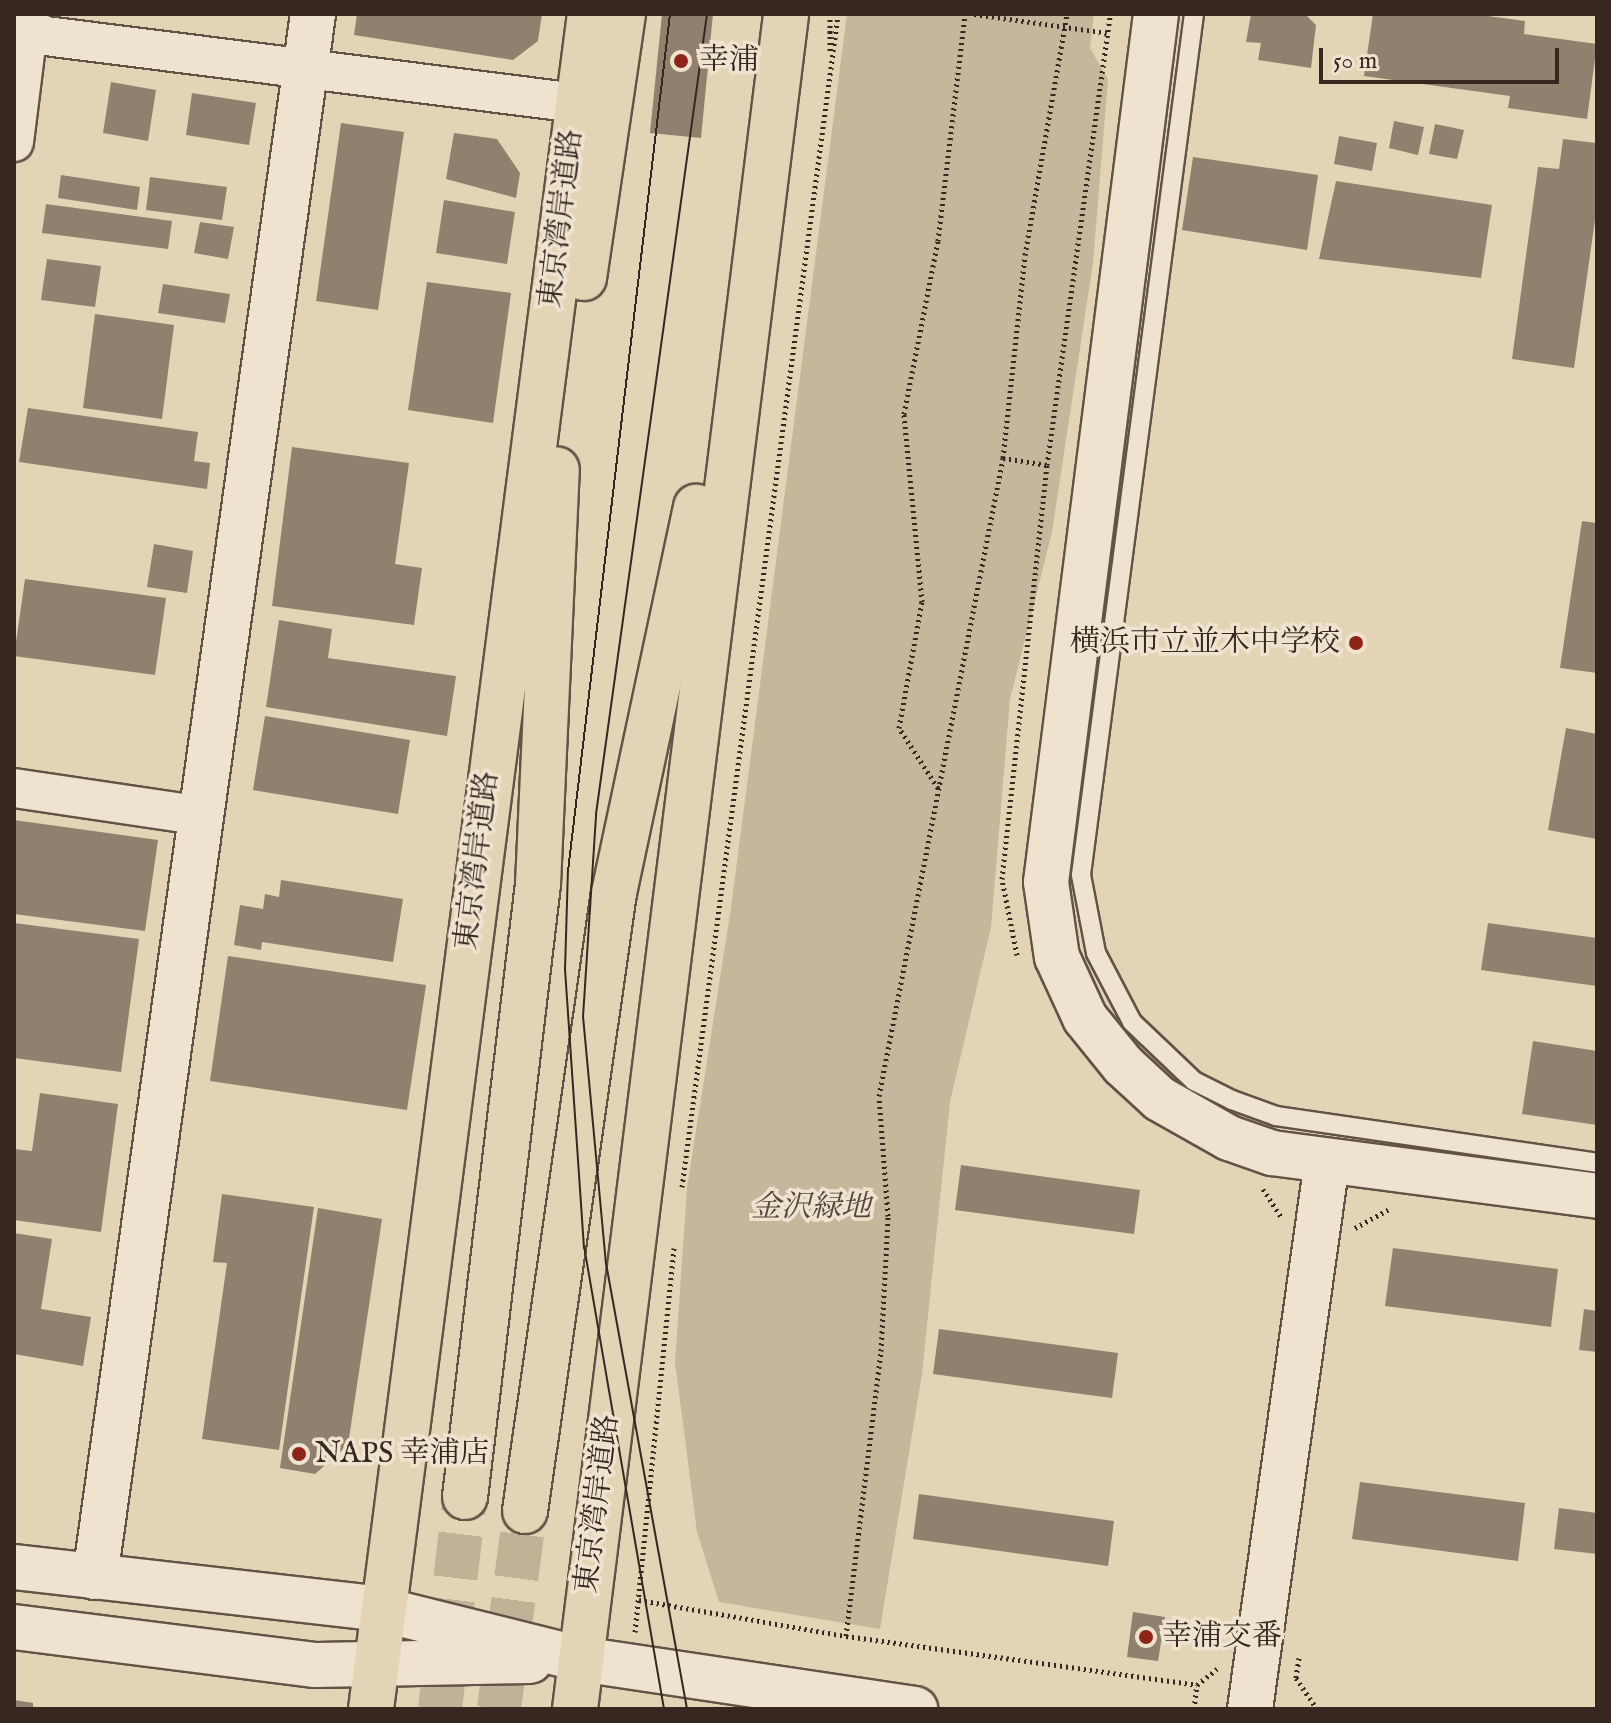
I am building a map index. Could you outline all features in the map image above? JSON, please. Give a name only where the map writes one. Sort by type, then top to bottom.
[{"type":"highway","name":"東京湾岸道路","points":[[371,1688],[590,14]]},
{"type":"highway","points":[[465,1497],[538,884],[554,483],[623,14]]},
{"type":"highway","name":"東京湾岸道路","points":[[575,1709],[757,219],[786,14]]},
{"type":"highway","points":[[525,1511],[614,893],[757,219]]},
{"type":"street","points":[[95,1577],[313,14]]},
{"type":"street","points":[[1156,14],[1046,882],[1053,927],[1085,1018],[1160,1099],[1229,1138],[1327,1162],[1597,1196]]},
{"type":"street","points":[[14,142],[24,27],[305,71],[577,103]]},
{"type":"street","points":[[14,788],[203,816]]},
{"type":"street","points":[[1267,1686],[1327,1162]]},
{"type":"street","points":[[14,1567],[380,1609],[580,1659],[915,1709]]},
{"type":"street","points":[[14,1627],[371,1688],[580,1659]]},
{"type":"lane","points":[[1194,14],[1081,875],[1096,953],[1132,1022],[1194,1081],[1232,1100],[1276,1116],[1597,1163]]},
{"type":"path","points":[[830,14],[830,76]]},
{"type":"path","points":[[681,1192],[838,14]]},
{"type":"path","points":[[939,789],[899,728],[922,602],[904,414],[938,241],[965,14]]},
{"type":"path","points":[[974,14],[1107,33]]},
{"type":"path","points":[[846,1636],[881,1351],[888,1216],[879,1096],[1003,458],[1025,255],[1067,14]]},
{"type":"path","points":[[1020,962],[1008,934],[1002,879],[1047,465],[1110,14]]},
{"type":"path","points":[[1003,458],[1047,465]]},
{"type":"path","points":[[1256,1185],[1283,1220],[1281,1235]]},
{"type":"path","points":[[1352,1236],[1404,1201]]},
{"type":"path","points":[[632,1666],[675,1239]]},
{"type":"path","points":[[639,1600],[846,1636],[1197,1685]]},
{"type":"path","points":[[1267,1686],[1300,1647]]},
{"type":"path","points":[[1194,1709],[1197,1685],[1221,1666],[1317,1709]]},
{"type":"green space","name":"金沢緑地","points":[[847,14],[1094,14],[1090,48],[1108,79],[1093,263],[1052,532],[1010,699],[991,927],[950,1102],[922,1374],[880,1629],[719,1602],[697,1532],[675,1362],[687,1188],[731,908]]},
{"type":"building","points":[[357,14],[542,14],[538,41],[513,60],[354,35]]},
{"type":"building","points":[[662,14],[713,14],[701,138],[650,133]]},
{"type":"building","points":[[1251,14],[1305,14],[1316,25],[1311,68],[1258,60],[1261,43],[1246,42]]},
{"type":"building","points":[[1373,14],[1473,14],[1525,21],[1524,34],[1597,44],[1587,119],[1508,108],[1510,96],[1364,76]]},
{"type":"building","points":[[111,82],[156,90],[148,141],[103,133]]},
{"type":"building","points":[[192,93],[256,103],[249,145],[186,135]]},
{"type":"building","points":[[1394,121],[1424,127],[1418,155],[1389,148]]},
{"type":"building","points":[[341,123],[404,132],[378,310],[316,301]]},
{"type":"building","points":[[1435,124],[1464,130],[1457,159],[1429,154]]},
{"type":"building","points":[[454,133],[497,139],[520,173],[516,198],[446,179]]},
{"type":"building","points":[[1339,136],[1377,143],[1372,171],[1334,164]]},
{"type":"building","points":[[1563,139],[1596,143],[1597,206],[1574,368],[1512,359],[1538,167],[1559,169]]},
{"type":"building","points":[[1193,157],[1318,175],[1307,250],[1182,230]]},
{"type":"building","points":[[61,175],[140,187],[137,210],[58,198]]},
{"type":"building","points":[[150,177],[227,187],[222,220],[146,210]]},
{"type":"building","points":[[1336,181],[1492,205],[1481,278],[1319,259]]},
{"type":"building","points":[[444,200],[515,212],[507,264],[436,253]]},
{"type":"building","points":[[46,204],[172,221],[168,249],[42,233]]},
{"type":"building","points":[[200,222],[234,227],[228,259],[194,253]]},
{"type":"building","points":[[47,259],[101,266],[95,307],[41,300]]},
{"type":"building","points":[[427,282],[511,293],[493,423],[408,410]]},
{"type":"building","points":[[163,284],[230,294],[225,323],[158,313]]},
{"type":"building","points":[[95,314],[174,325],[162,419],[83,408]]},
{"type":"building","points":[[28,408],[198,432],[194,461],[210,463],[207,489],[19,462]]},
{"type":"building","points":[[292,447],[409,463],[395,564],[422,568],[414,625],[272,606]]},
{"type":"building","points":[[1582,521],[1597,523],[1597,673],[1560,668]]},
{"type":"building","points":[[154,544],[193,551],[187,593],[147,587]]},
{"type":"building","points":[[25,579],[166,598],[155,675],[14,656]]},
{"type":"building","points":[[279,620],[332,629],[328,658],[456,676],[447,736],[266,707]]},
{"type":"building","points":[[265,716],[410,740],[398,814],[253,790]]},
{"type":"building","points":[[1566,728],[1597,734],[1597,839],[1548,830]]},
{"type":"building","points":[[14,820],[158,840],[145,931],[14,914]]},
{"type":"building","points":[[281,880],[403,899],[393,962],[262,942],[261,950],[234,945],[240,905],[263,909],[265,894],[279,897]]},
{"type":"building","points":[[14,923],[139,939],[121,1072],[14,1058]]},
{"type":"building","points":[[1488,923],[1597,938],[1597,986],[1481,970]]},
{"type":"building","points":[[228,956],[426,985],[407,1110],[210,1081]]},
{"type":"building","points":[[1533,1041],[1597,1051],[1597,1125],[1522,1114]]},
{"type":"building","points":[[40,1093],[118,1104],[101,1232],[14,1220],[14,1149],[32,1151]]},
{"type":"building","points":[[961,1165],[1140,1190],[1134,1234],[955,1210]]},
{"type":"building","points":[[222,1194],[314,1207],[279,1450],[202,1439],[227,1263],[213,1262]]},
{"type":"building","points":[[318,1208],[382,1219],[348,1445],[315,1474],[280,1468]]},
{"type":"building","points":[[14,1233],[52,1239],[41,1309],[91,1317],[83,1366],[14,1354]]},
{"type":"building","points":[[1393,1248],[1558,1269],[1551,1327],[1385,1306]]},
{"type":"building","points":[[1584,1309],[1597,1311],[1597,1352],[1579,1350]]},
{"type":"building","points":[[939,1329],[1118,1353],[1112,1398],[933,1374]]},
{"type":"building","points":[[1360,1482],[1525,1503],[1518,1561],[1352,1539]]},
{"type":"building","points":[[919,1494],[1114,1521],[1108,1566],[913,1539]]},
{"type":"building","points":[[1559,1508],[1597,1513],[1597,1554],[1554,1549]]},
{"type":"building","name":"幸浦交番","points":[[1133,1612],[1165,1617],[1158,1661],[1127,1657]]},
{"type":"building","points":[[14,1700],[33,1703],[33,1709],[14,1709]]},
{"type":"tunnel","points":[[440,1709],[465,1497]]},
{"type":"tunnel","points":[[499,1709],[525,1511]]},
{"type":"tram line","points":[[664,1709],[584,1248],[565,970],[568,871],[670,14]]},
{"type":"tram line","points":[[687,1709],[606,1264],[583,1017],[596,814],[707,14]]},
{"type":"place","name":"幸浦","points":[[681,61]]},
{"type":"place","name":"横浜市立並木中学校","points":[[1356,643]]},
{"type":"place","name":"NAPS 幸浦店","points":[[299,1454]]},
{"type":"place","name":"幸浦交番","points":[[1146,1637]]}]
